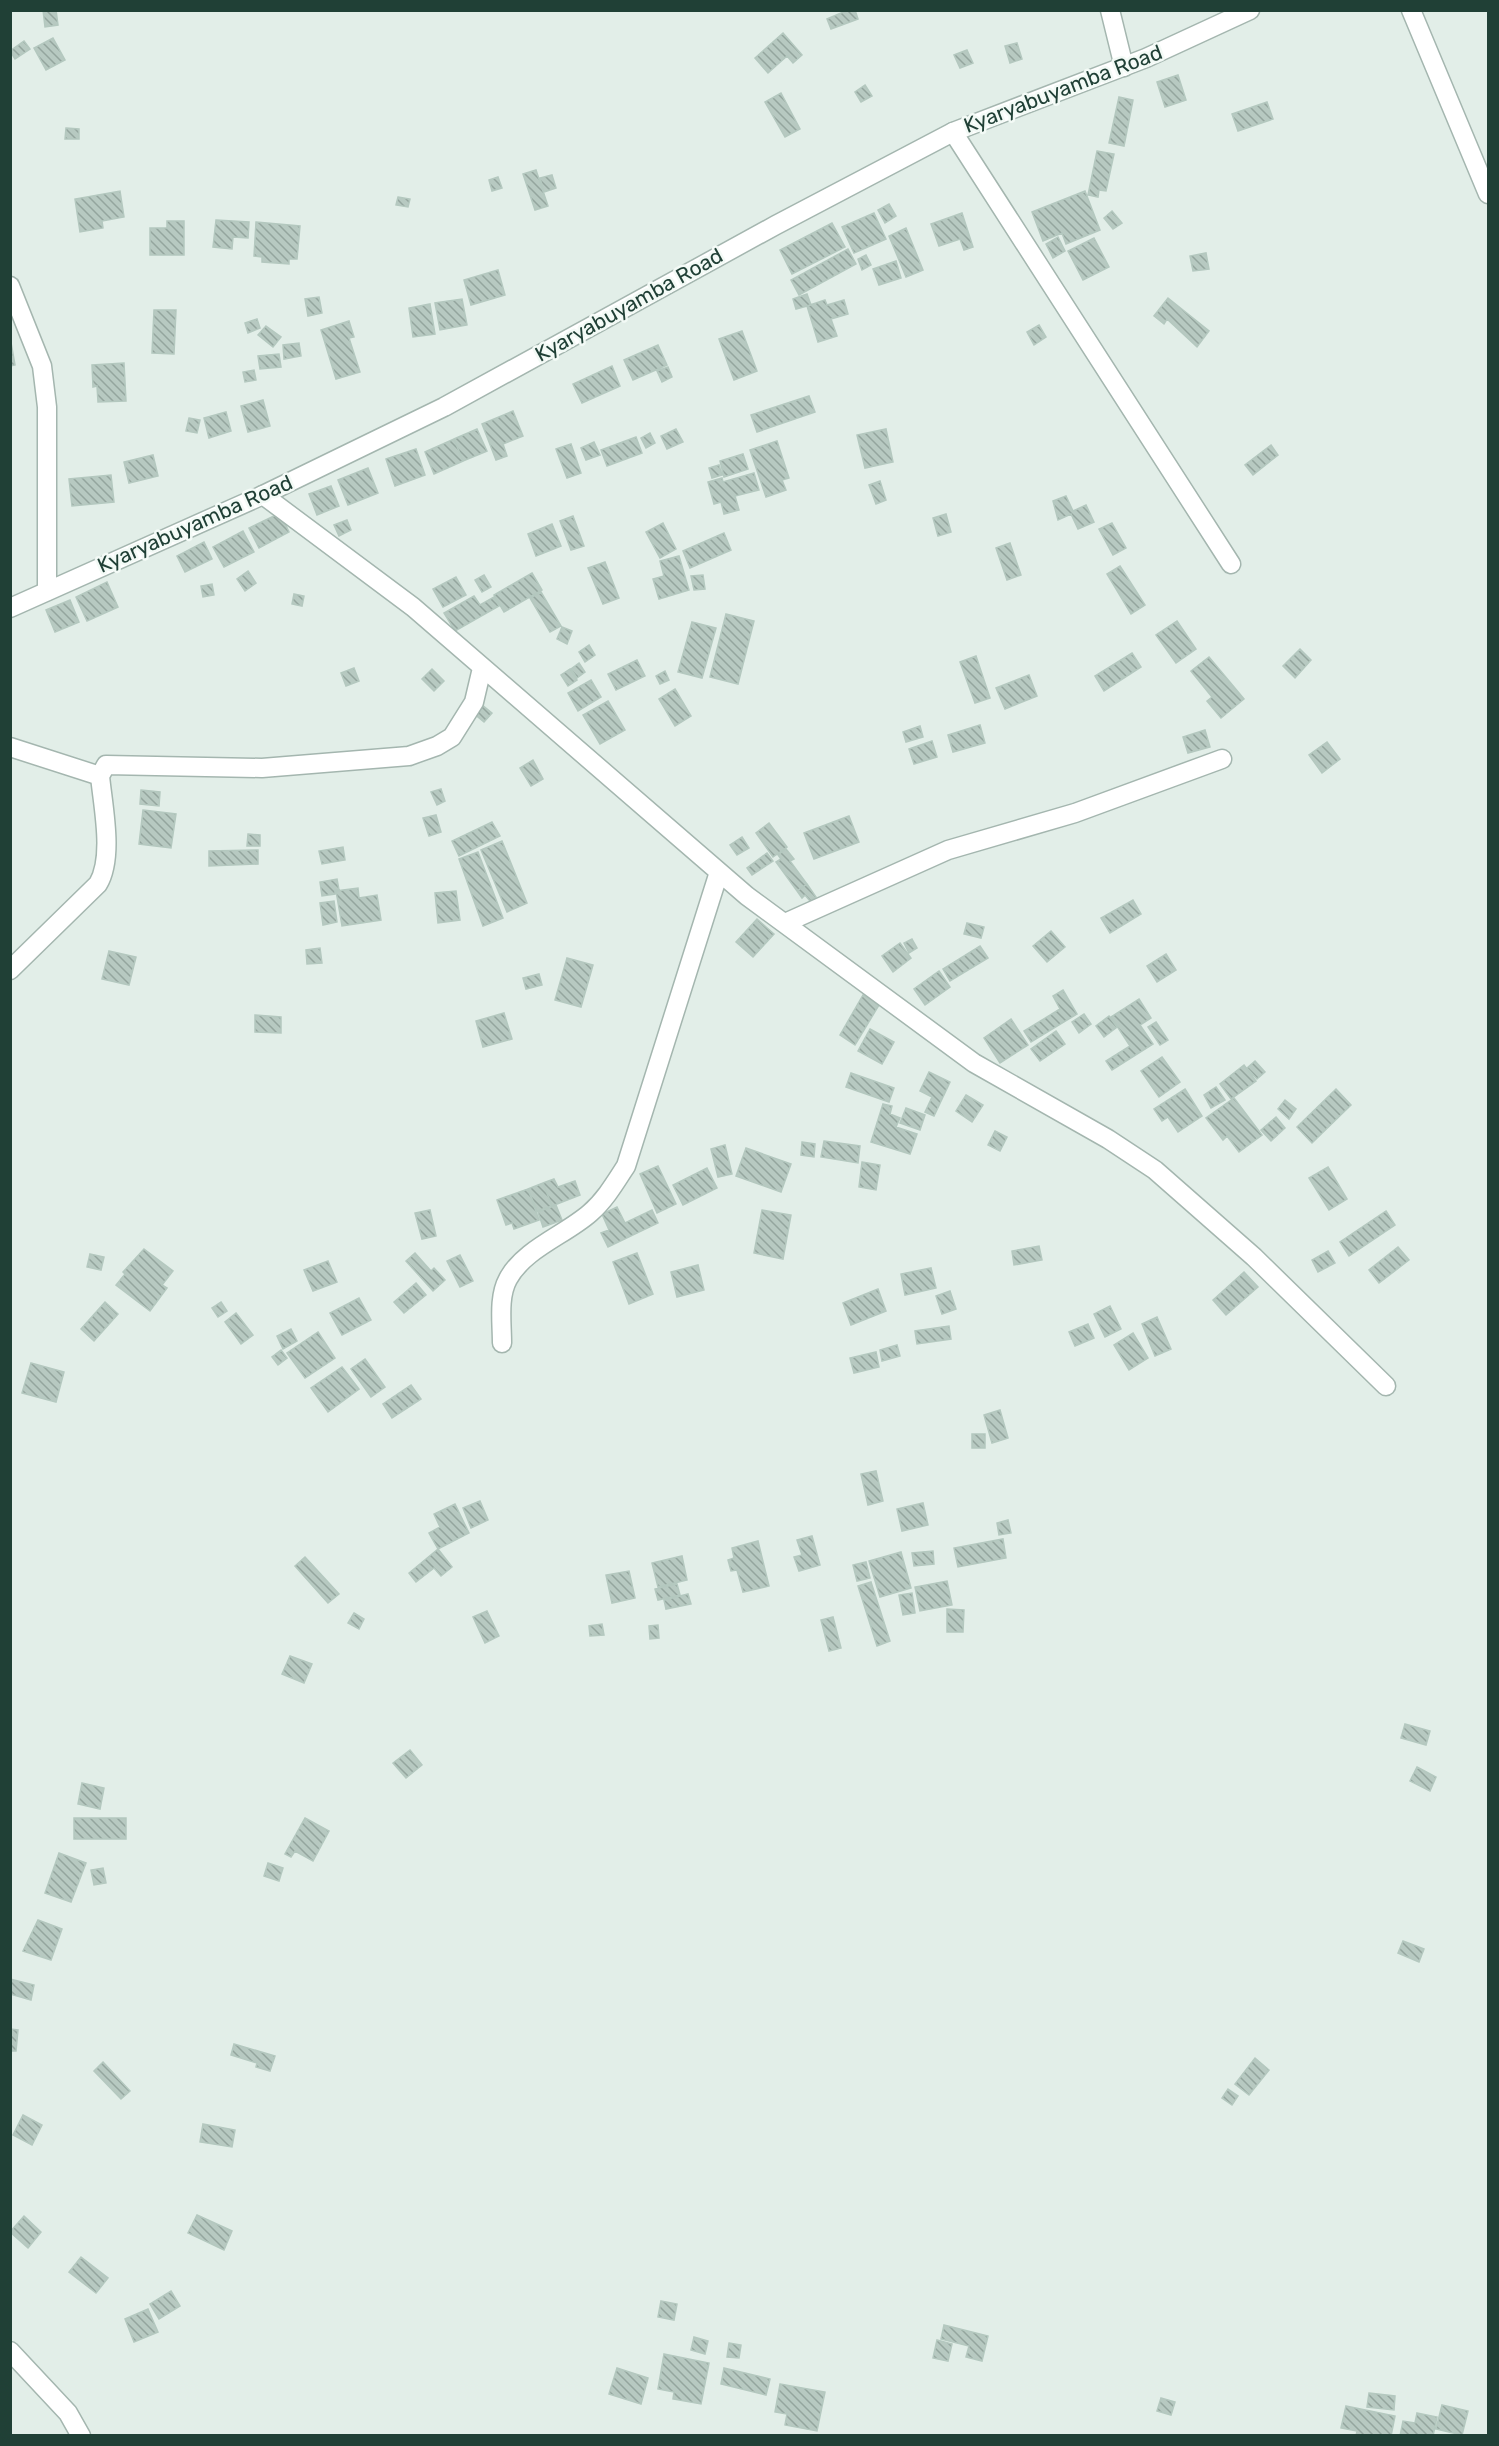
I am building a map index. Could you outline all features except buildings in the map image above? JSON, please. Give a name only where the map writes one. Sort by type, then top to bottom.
[{"type":"street","points":[[1110,10],[1124,67]]},
{"type":"street","name":"Kyaryabuyamba Road","points":[[10,608],[263,495],[444,407],[765,231],[954,132],[1124,67],[1250,10]]},
{"type":"street","points":[[1412,10],[1488,194]]},
{"type":"street","points":[[954,132],[1231,564]]},
{"type":"street","points":[[10,286],[42,366],[47,407],[47,591]]},
{"type":"street","points":[[263,495],[413,608],[719,872],[785,923],[974,1063],[1108,1138],[1155,1170],[1254,1257],[1386,1386]]},
{"type":"street","points":[[10,970],[98,884],[103,876],[106,859],[100,776],[106,765],[262,768],[409,756],[437,746],[452,737],[474,702],[482,668]]},
{"type":"street","points":[[10,747],[100,776]]},
{"type":"street","points":[[785,923],[948,850],[1075,813],[1222,759]]},
{"type":"street","points":[[502,1342],[502,1298],[507,1280],[517,1265],[589,1214],[610,1191],[626,1166],[635,1145],[719,872]]},
{"type":"street","points":[[10,2351],[68,2413],[81,2436]]}]
